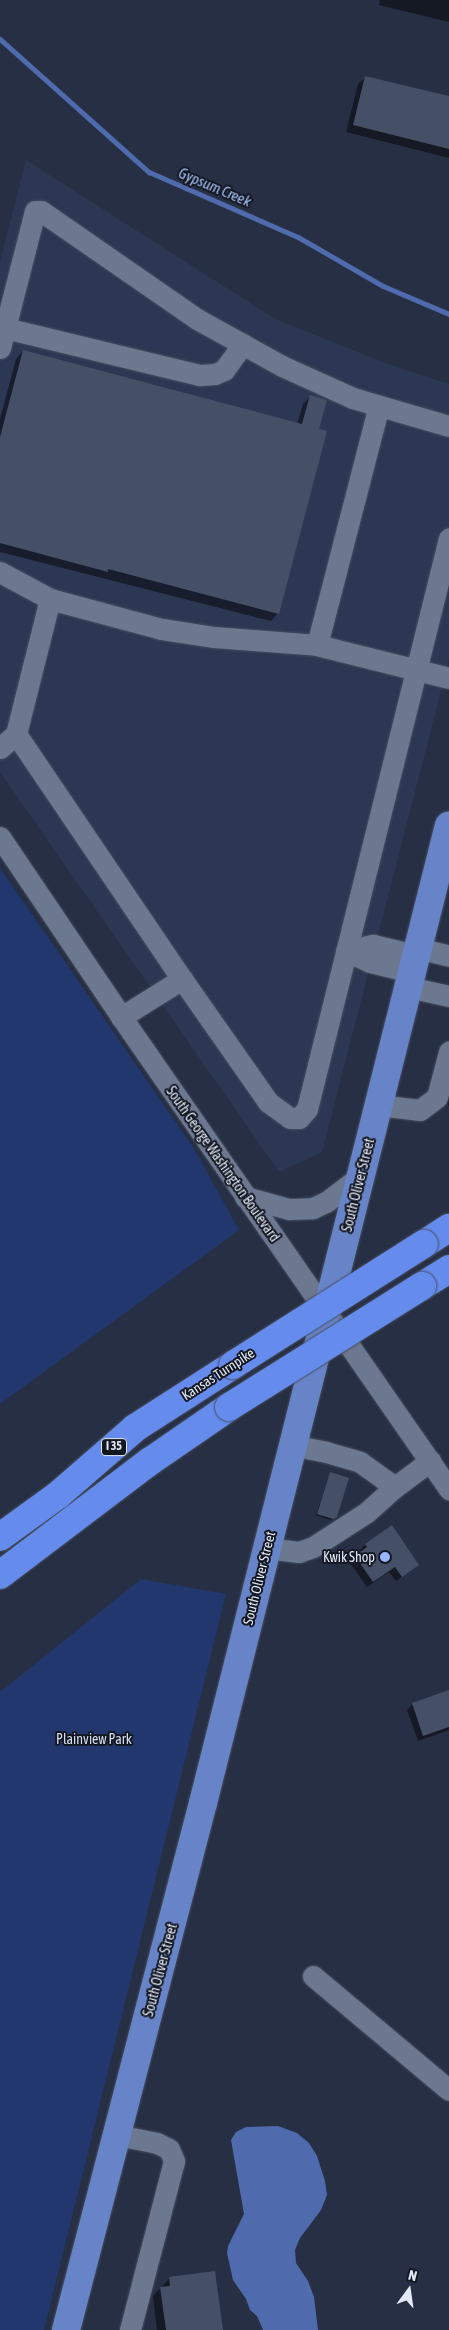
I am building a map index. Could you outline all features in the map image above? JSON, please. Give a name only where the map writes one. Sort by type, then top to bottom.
[{"type":"highway","name":"Kansas Turnpike","points":[[0,1538],[58,1495],[136,1428],[449,1228]]},
{"type":"highway","name":"I 35","points":[[0,1575],[149,1462],[229,1408],[449,1268]]},
{"type":"main road","name":"South Oliver Street","points":[[66,2330],[448,834]]},
{"type":"street","points":[[0,348],[35,211],[41,211],[197,319],[282,366],[353,398],[449,426]]},
{"type":"street","points":[[5,328],[200,375],[215,374],[224,370],[243,344]]},
{"type":"street","points":[[316,645],[379,406]]},
{"type":"street","points":[[16,734],[268,1102],[290,1118],[299,1118],[307,1109],[449,538]]},
{"type":"street","points":[[0,572],[50,599],[162,629],[214,637],[316,645],[449,678]]},
{"type":"street","points":[[0,748],[16,734],[50,599]]},
{"type":"street","name":"South George Washington Boulevard","points":[[0,836],[121,1017],[449,1489]]},
{"type":"street","points":[[346,951],[373,945],[413,966],[449,996]]},
{"type":"street","points":[[413,966],[449,956]]},
{"type":"street","points":[[121,1017],[182,979]]},
{"type":"street","points":[[378,1104],[420,1110],[438,1097],[449,1052]]},
{"type":"street","points":[[245,1197],[289,1209],[313,1208],[326,1202],[359,1177]]},
{"type":"street","points":[[291,1446],[326,1452],[360,1462],[395,1487]]},
{"type":"street","points":[[266,1548],[299,1552],[313,1548],[367,1512],[395,1487],[430,1461]]},
{"type":"street","points":[[313,1976],[449,2090]]},
{"type":"street","points":[[117,2135],[157,2143],[169,2149],[174,2160],[130,2330]]},
{"type":"shaded area","points":[[26,160],[275,319],[390,365],[449,384],[449,660],[322,1152],[279,1172],[0,772],[0,262]]},
{"type":"shaded area","points":[[278,2126],[297,2133],[309,2143],[317,2156],[325,2181],[327,2195],[321,2210],[300,2238],[295,2250],[296,2263],[308,2281],[314,2297],[318,2330],[263,2330],[257,2316],[250,2310],[246,2299],[233,2280],[227,2253],[228,2246],[244,2214],[231,2140],[236,2132],[246,2127]]},
{"type":"green space","points":[[0,868],[195,1150],[239,1230],[0,1404]]},
{"type":"green space","name":"Plainview Park","points":[[141,1579],[226,1594],[44,2330],[0,2330],[0,1692]]},
{"type":"building","points":[[365,76],[449,96],[449,149],[353,125]]},
{"type":"building","points":[[23,350],[302,424],[310,395],[327,400],[319,429],[327,431],[279,614],[0,543],[0,437]]},
{"type":"building","points":[[330,1472],[349,1478],[337,1517],[333,1519],[317,1514]]},
{"type":"building","points":[[392,1525],[419,1565],[402,1577],[395,1567],[373,1582],[355,1556],[367,1547],[365,1544]]},
{"type":"building","points":[[449,1690],[449,1727],[423,1736],[412,1703]]},
{"type":"building","points":[[215,2271],[223,2330],[166,2330],[160,2287],[170,2286],[169,2277]]},
{"type":"waterway","name":"Gypsum Creek","points":[[0,39],[149,172],[298,237],[383,286],[449,314]]},
{"type":"place","name":"Kwik Shop","points":[[385,1557]]}]
